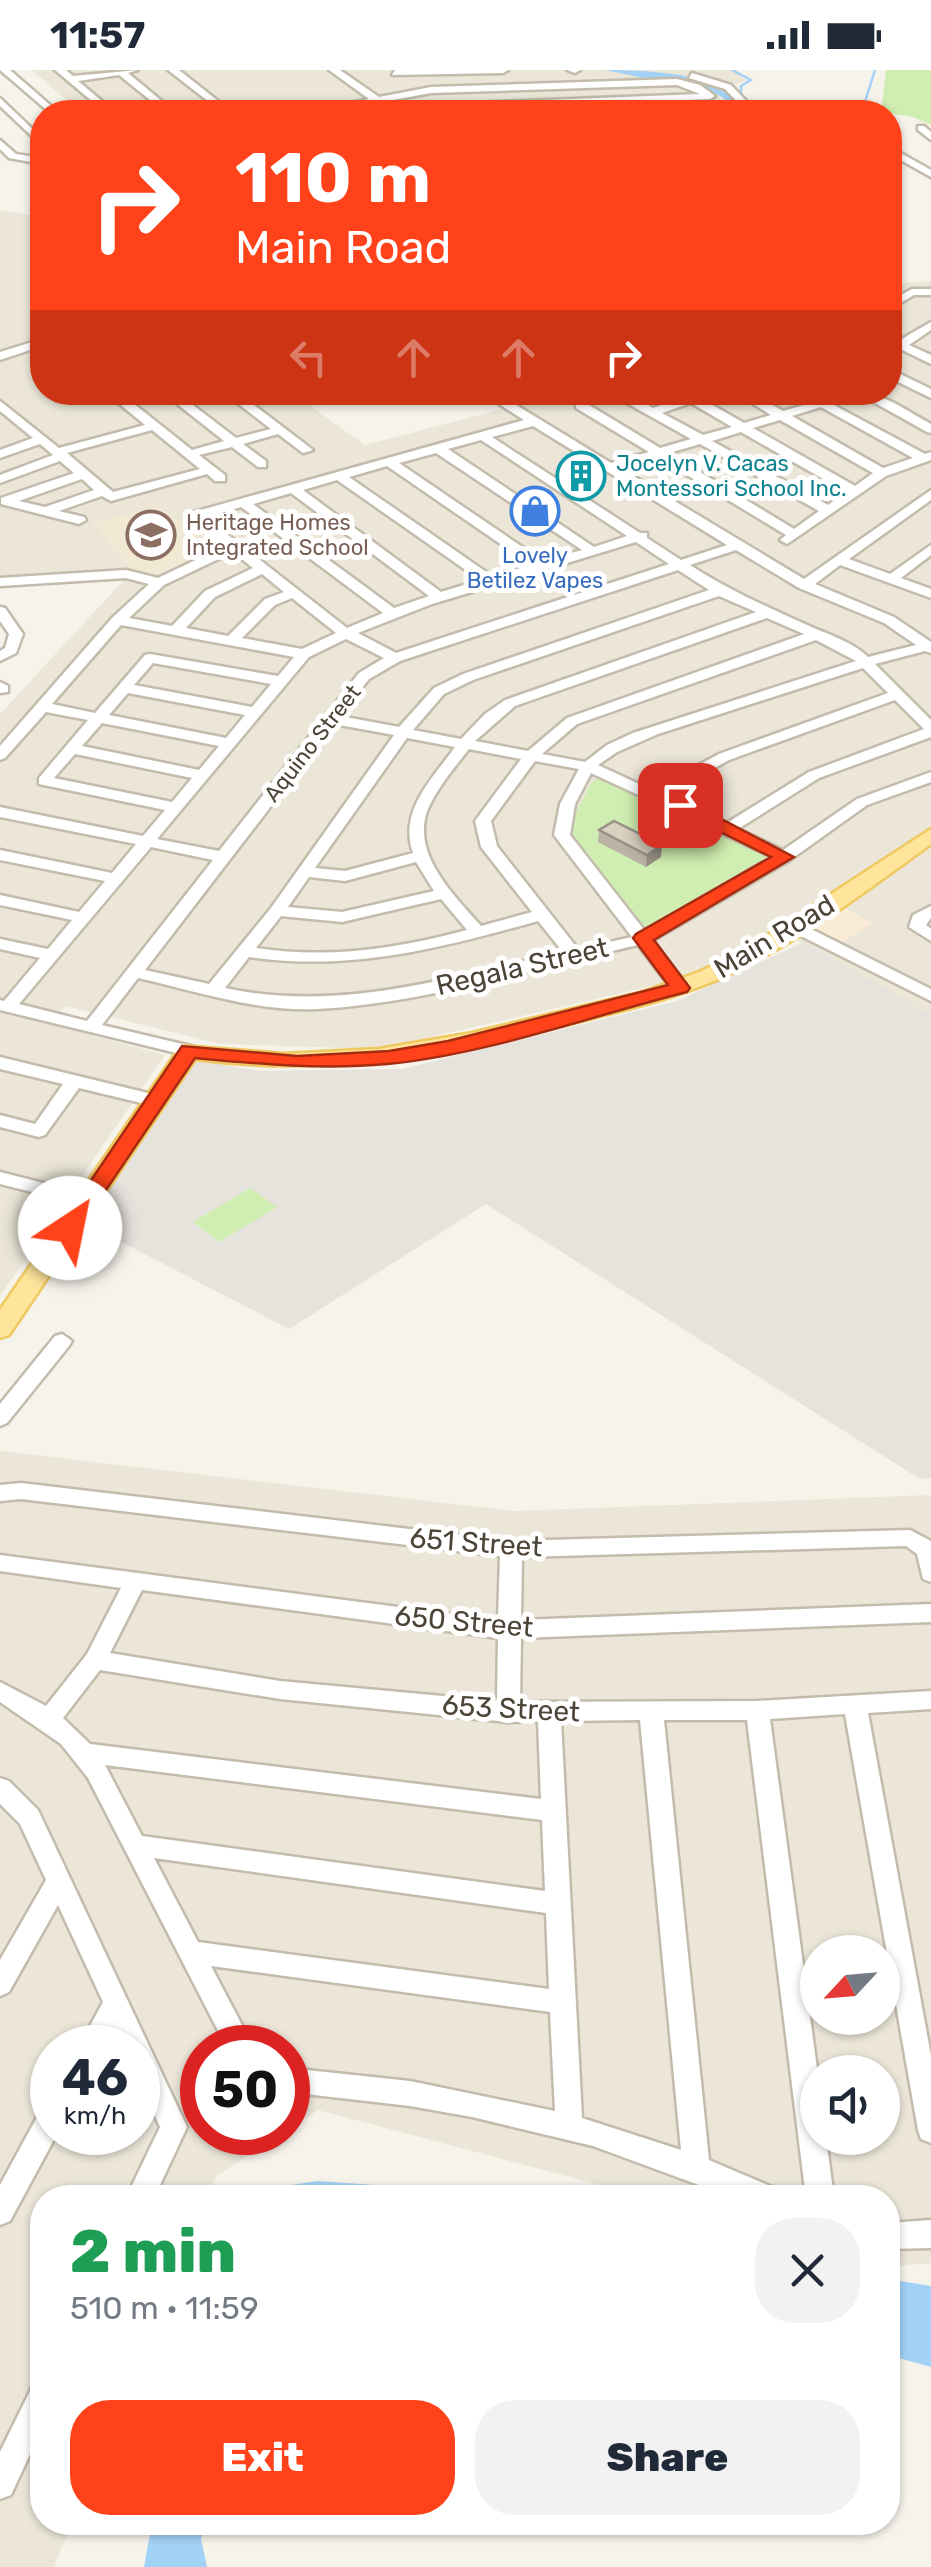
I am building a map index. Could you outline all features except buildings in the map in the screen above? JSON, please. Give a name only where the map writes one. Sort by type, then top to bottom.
[{"type":"main road","name":"Main Road","points":[[189,1051],[297,1062],[389,1058],[448,1047],[680,988],[729,967],[931,835]]},
{"type":"main road","points":[[5,1315],[189,1051]]},
{"type":"street","points":[[60,70],[95,100]]},
{"type":"street","points":[[173,70],[212,100]]},
{"type":"street","points":[[334,70],[377,100]]},
{"type":"street","points":[[393,72],[503,70]]},
{"type":"street","points":[[646,70],[698,76]]},
{"type":"street","points":[[686,70],[728,87],[740,100]]},
{"type":"street","points":[[70,79],[127,71],[157,100]]},
{"type":"street","points":[[393,72],[433,100]]},
{"type":"street","points":[[0,80],[8,74],[39,100]]},
{"type":"street","points":[[382,100],[421,91],[678,82],[697,86],[710,96],[612,100]]},
{"type":"street","points":[[581,85],[588,100]]},
{"type":"street","points":[[0,101],[30,130]]},
{"type":"street","points":[[0,119],[30,115]]},
{"type":"street","points":[[921,128],[931,137]]},
{"type":"street","points":[[0,144],[13,156]]},
{"type":"street","points":[[904,158],[931,155]]},
{"type":"street","points":[[0,158],[30,159]]},
{"type":"street","points":[[904,158],[927,170]]},
{"type":"street","points":[[902,298],[912,292],[931,292]]},
{"type":"street","points":[[902,339],[931,324]]},
{"type":"street","points":[[902,345],[931,360]]},
{"type":"street","points":[[0,356],[30,346]]},
{"type":"street","points":[[26,354],[30,356]]},
{"type":"street","points":[[902,382],[931,394]]},
{"type":"street","points":[[1,406],[111,497],[215,474],[127,405]]},
{"type":"street","points":[[185,405],[262,464]]},
{"type":"street","points":[[246,405],[307,450]]},
{"type":"street","points":[[506,405],[736,546],[804,585],[889,620],[929,648]]},
{"type":"street","points":[[580,405],[577,406],[659,453],[789,538],[882,473],[927,457]]},
{"type":"street","points":[[641,405],[828,512]]},
{"type":"street","points":[[653,412],[675,405]]},
{"type":"street","points":[[703,405],[855,492]]},
{"type":"street","points":[[763,405],[882,473]]},
{"type":"street","points":[[608,468],[819,405]]},
{"type":"street","points":[[824,405],[927,457]]},
{"type":"street","points":[[886,405],[931,428]]},
{"type":"street","points":[[395,658],[344,632],[195,516],[532,422]]},
{"type":"street","points":[[0,431],[23,423]]},
{"type":"street","points":[[0,480],[60,454],[154,426]]},
{"type":"street","points":[[190,454],[280,430]]},
{"type":"street","points":[[481,435],[684,563],[720,591],[764,614],[818,634],[866,661],[931,730],[814,775],[728,828]]},
{"type":"street","points":[[0,454],[43,439]]},
{"type":"street","points":[[439,448],[593,552]]},
{"type":"street","points":[[390,463],[544,568]]},
{"type":"street","points":[[3,500],[84,474]]},
{"type":"street","points":[[341,477],[492,583]]},
{"type":"street","points":[[296,490],[442,599]]},
{"type":"street","points":[[47,512],[104,491]]},
{"type":"street","points":[[804,585],[931,494]]},
{"type":"street","points":[[3,500],[79,520]]},
{"type":"street","points":[[245,504],[394,614]]},
{"type":"street","points":[[4,1006],[84,918],[304,654],[344,632],[394,614],[642,536]]},
{"type":"street","name":"Aquino Street","points":[[92,1026],[364,676],[395,658],[736,546]]},
{"type":"street","points":[[0,756],[118,620],[159,582],[232,548]]},
{"type":"street","points":[[892,579],[931,549]]},
{"type":"street","points":[[838,560],[931,594]]},
{"type":"street","points":[[175,630],[210,594],[260,570]]},
{"type":"street","points":[[0,582],[126,574],[159,582]]},
{"type":"street","points":[[214,992],[277,911],[404,731],[440,691],[468,677],[720,591]]},
{"type":"street","points":[[231,642],[270,602],[291,594]]},
{"type":"street","points":[[0,611],[16,634],[11,650],[0,657]]},
{"type":"street","points":[[478,933],[445,894],[422,856],[418,814],[464,743],[490,715],[510,703],[764,614]]},
{"type":"street","points":[[118,620],[304,654]]},
{"type":"street","points":[[573,954],[489,847],[483,821],[533,754],[553,732],[572,721],[818,634]]},
{"type":"street","points":[[680,988],[562,835],[560,818],[590,766],[611,749],[674,725],[866,661],[929,648]]},
{"type":"street","points":[[173,807],[44,781],[150,658],[281,681]]},
{"type":"street","points":[[126,688],[255,712]]},
{"type":"street","points":[[656,794],[724,757],[899,694]]},
{"type":"street","points":[[44,707],[228,743]]},
{"type":"street","points":[[332,719],[590,766],[784,857]]},
{"type":"street","points":[[73,749],[201,775]]},
{"type":"street","name":"Regala Street","points":[[133,972],[214,992],[315,1004],[360,1000],[643,938],[784,857],[862,802],[931,776]]},
{"type":"street","points":[[0,812],[223,857]]},
{"type":"street","points":[[0,855],[117,879]]},
{"type":"street","points":[[304,872],[346,876],[422,856]]},
{"type":"street","points":[[277,911],[342,918],[445,894]]},
{"type":"street","points":[[0,900],[84,918]]},
{"type":"street","points":[[931,911],[919,919],[917,926],[931,936]]},
{"type":"street","points":[[246,951],[298,960],[344,960],[478,933],[540,915]]},
{"type":"street","points":[[795,926],[931,996]]},
{"type":"street","points":[[0,944],[52,955]]},
{"type":"street","points":[[4,1006],[189,1051]]},
{"type":"street","points":[[0,1063],[154,1100]]},
{"type":"street","points":[[0,1121],[39,1130],[75,1080]]},
{"type":"street","points":[[0,1178],[88,1200]]},
{"type":"street","points":[[0,1418],[62,1341]]},
{"type":"street","name":"651 Street","points":[[0,1494],[21,1490],[511,1549],[910,1538],[927,1550],[931,1573]]},
{"type":"street","points":[[508,1712],[506,1630],[511,1549]]},
{"type":"street","name":"650 Street","points":[[0,1563],[134,1584],[506,1630],[931,1613]]},
{"type":"street","points":[[50,1717],[95,1660],[134,1584]]},
{"type":"street","name":"653 Street","points":[[95,1660],[280,1690],[549,1714],[757,1710],[931,1700]]},
{"type":"street","points":[[0,1691],[50,1717],[88,1753],[229,2025]]},
{"type":"street","points":[[855,1704],[931,2130]]},
{"type":"street","points":[[651,1710],[696,2165]]},
{"type":"street","points":[[757,1710],[818,2185]]},
{"type":"street","points":[[549,1714],[568,2128]]},
{"type":"street","points":[[88,1753],[552,1810]]},
{"type":"street","points":[[0,1789],[29,1817],[174,2127],[146,2185]]},
{"type":"street","points":[[134,1845],[557,1904]]},
{"type":"street","points":[[0,1984],[58,1883]]},
{"type":"street","points":[[190,1952],[563,2002]]},
{"type":"street","points":[[104,2025],[117,2001]]},
{"type":"street","points":[[310,2081],[355,2084],[568,2128],[696,2165],[740,2185]]},
{"type":"street","points":[[0,2212],[31,2155]]},
{"type":"street","points":[[900,2235],[931,2234]]},
{"type":"street","points":[[0,2484],[30,2422]]},
{"type":"shaded area","points":[[32,70],[731,70],[748,81],[715,89],[720,100],[66,100]]},
{"type":"shaded area","points":[[0,210],[30,215],[30,343],[0,352]]},
{"type":"shaded area","points":[[931,281],[931,1016],[779,930],[691,977],[378,1049],[221,1044],[65,1006],[49,1024],[165,1055],[0,1296],[0,714],[123,581],[0,586],[0,361],[30,351],[30,405],[309,405],[365,445],[517,405],[902,405],[902,283]]},
{"type":"shaded area","name":"Heritage Homes Integrated School","points":[[159,506],[214,548],[150,578],[132,571],[94,523]]},
{"type":"shaded area","points":[[843,907],[873,923],[838,945],[808,929]]},
{"type":"shaded area","points":[[804,942],[931,1015],[931,1478],[920,1479],[486,1204],[289,1329],[81,1221],[192,1060],[260,1071],[402,1069],[677,1001]]},
{"type":"shaded area","points":[[0,1451],[514,1511],[931,1495],[931,2263],[900,2266],[900,2185],[600,2185],[318,2110],[310,2115],[310,2025],[180,2025],[180,2155],[249,2155],[216,2176],[212,2185],[30,2185],[30,2535],[67,2535],[54,2567],[0,2567]]},
{"type":"green space","points":[[886,70],[931,70],[931,125],[902,115],[902,100],[882,100]]},
{"type":"green space","points":[[608,778],[771,855],[647,929],[566,832],[591,783]]},
{"type":"green space","points":[[250,1188],[277,1207],[219,1242],[193,1222]]},
{"type":"water","points":[[317,2181],[374,2185],[292,2185]]},
{"type":"water","points":[[900,2281],[931,2286],[931,2367],[900,2358]]},
{"type":"water","points":[[150,2535],[202,2535],[207,2567],[144,2567]]},
{"type":"waterway","points":[[613,70],[716,88],[732,100]]},
{"type":"waterway","points":[[732,70],[751,80],[741,86],[741,95]]},
{"type":"waterway","points":[[866,100],[875,70]]},
{"type":"place","name":"Jocelyn V. Cacas Montessori School Inc.","points":[[581,476]]},
{"type":"place","name":"Lovely Betilez Vapes","points":[[535,511]]},
{"type":"place","name":"Heritage Homes Integrated School","points":[[151,535]]},
{"type":"route","points":[[70,1228],[189,1051],[297,1062],[389,1058],[448,1047],[680,988],[643,938],[784,857],[680,805]]}]
